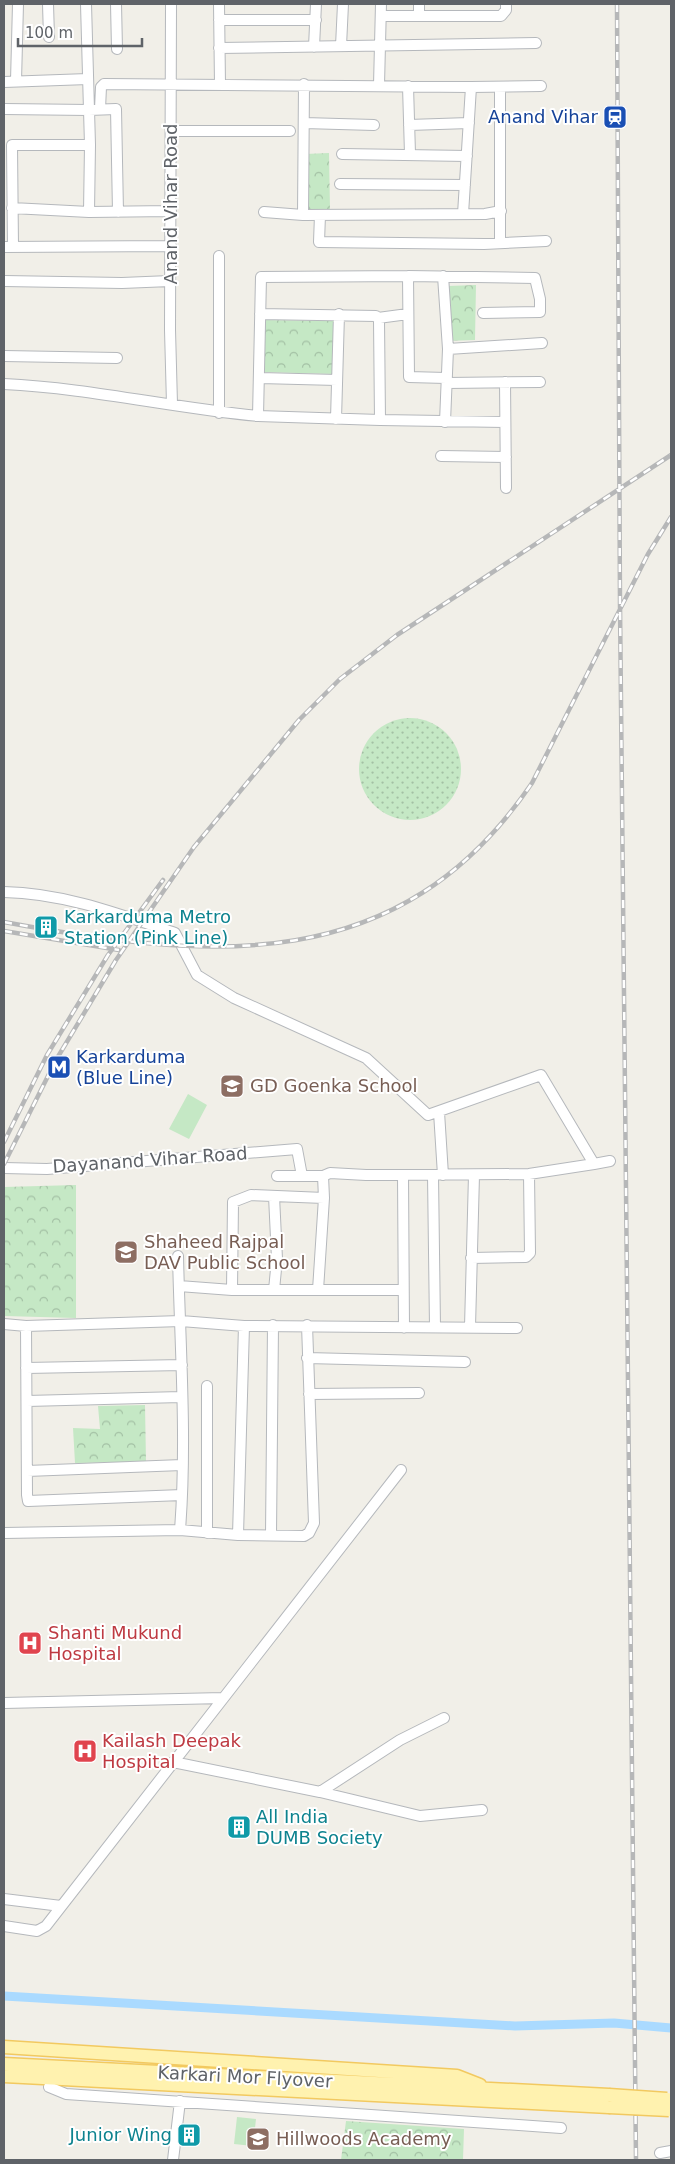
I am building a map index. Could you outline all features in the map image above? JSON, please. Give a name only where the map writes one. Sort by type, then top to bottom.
[{"type":"main road","points":[[4,2047],[457,2076],[487,2088]]},
{"type":"main road","name":"Karkari Mor Flyover","points":[[4,2064],[467,2094],[482,2101]]},
{"type":"main road","name":"Karkari Mor Flyover","points":[[4,2076],[467,2094],[487,2088],[609,2101]]},
{"type":"main road","points":[[4,2084],[410,2104],[466,2105],[482,2101],[609,2101],[669,2104]]},
{"type":"street","points":[[16,81],[18,4]]},
{"type":"street","points":[[48,4],[49,36]]},
{"type":"street","points":[[86,4],[90,145],[89,212]]},
{"type":"street","points":[[116,4],[117,49]]},
{"type":"street","name":"Anand Vihar Road","points":[[171,4],[170,281],[172,404]]},
{"type":"street","points":[[219,4],[220,85]]},
{"type":"street","points":[[314,47],[316,4]]},
{"type":"street","points":[[341,46],[343,4]]},
{"type":"street","points":[[379,85],[381,4]]},
{"type":"street","points":[[419,4],[419,16]]},
{"type":"street","points":[[381,16],[502,16],[506,10],[506,4]]},
{"type":"street","points":[[219,20],[316,20]]},
{"type":"street","points":[[219,48],[380,47],[536,43]]},
{"type":"street","points":[[4,82],[88,79]]},
{"type":"street","points":[[100,110],[101,87],[104,84],[541,86]]},
{"type":"street","points":[[303,215],[304,84]]},
{"type":"street","points":[[408,86],[410,154]]},
{"type":"street","points":[[463,214],[471,87]]},
{"type":"street","points":[[500,87],[500,243]]},
{"type":"street","points":[[4,109],[116,109],[118,212]]},
{"type":"street","points":[[304,123],[374,125]]},
{"type":"street","points":[[409,124],[469,123]]},
{"type":"street","points":[[171,131],[290,131]]},
{"type":"street","points":[[90,145],[12,145],[12,208],[8,247],[171,246]]},
{"type":"street","points":[[342,154],[467,156]]},
{"type":"street","points":[[340,184],[465,185]]},
{"type":"street","points":[[12,208],[89,212],[171,211]]},
{"type":"street","points":[[264,212],[320,215],[463,214],[501,211]]},
{"type":"street","points":[[320,215],[319,242],[500,243],[546,241]]},
{"type":"street","points":[[219,256],[219,412]]},
{"type":"street","points":[[408,276],[409,377],[446,380],[540,382]]},
{"type":"street","points":[[258,416],[261,277],[443,276],[535,278],[540,299],[540,312],[483,313]]},
{"type":"street","points":[[443,276],[448,349],[445,422]]},
{"type":"street","points":[[4,280],[122,283],[170,281]]},
{"type":"street","points":[[260,314],[373,314],[378,318],[408,314]]},
{"type":"street","points":[[336,419],[339,314]]},
{"type":"street","points":[[378,318],[380,420]]},
{"type":"street","points":[[448,349],[542,343]]},
{"type":"street","points":[[4,356],[117,358]]},
{"type":"street","points":[[260,378],[337,380]]},
{"type":"street","points":[[505,382],[506,488]]},
{"type":"street","points":[[4,384],[68,388],[219,412],[258,416],[505,422]]},
{"type":"street","points":[[441,456],[506,457]]},
{"type":"street","points":[[4,892],[30,893],[70,901],[126,916],[175,933],[197,975],[234,998],[366,1058],[428,1115],[541,1074],[594,1164]]},
{"type":"street","points":[[435,1327],[439,1112]]},
{"type":"street","name":"Dayanand Vihar Road","points":[[4,1168],[47,1169],[297,1149],[302,1176]]},
{"type":"street","points":[[278,1176],[323,1176],[330,1173],[403,1175],[529,1174],[610,1161]]},
{"type":"street","points":[[471,1258],[528,1256],[530,1251],[529,1174]]},
{"type":"street","points":[[403,1175],[404,1328]]},
{"type":"street","points":[[470,1327],[474,1175]]},
{"type":"street","points":[[318,1290],[324,1198],[323,1176]]},
{"type":"street","points":[[232,1290],[233,1202],[251,1195],[324,1198]]},
{"type":"street","points":[[274,1196],[277,1259],[274,1290]]},
{"type":"street","points":[[178,1256],[182,1365],[182,1495],[180,1530]]},
{"type":"street","points":[[179,1286],[232,1290],[403,1290]]},
{"type":"street","points":[[4,1324],[26,1326],[181,1321],[244,1326],[517,1328]]},
{"type":"street","points":[[271,1535],[273,1325]]},
{"type":"street","points":[[4,1533],[180,1530],[238,1535],[304,1536],[309,1532],[314,1523],[307,1325]]},
{"type":"street","points":[[26,1326],[26,1495],[30,1502],[182,1495]]},
{"type":"street","points":[[238,1535],[244,1326]]},
{"type":"street","points":[[307,1358],[465,1362]]},
{"type":"street","points":[[26,1368],[182,1365]]},
{"type":"street","points":[[207,1533],[208,1386]]},
{"type":"street","points":[[309,1394],[420,1393]]},
{"type":"street","points":[[27,1401],[181,1397]]},
{"type":"street","points":[[27,1471],[182,1465]]},
{"type":"street","points":[[4,1926],[37,1931],[46,1926],[400,1470]]},
{"type":"street","points":[[4,1703],[223,1698]]},
{"type":"street","points":[[320,1792],[400,1740],[444,1718]]},
{"type":"street","points":[[173,1762],[320,1792],[420,1816],[482,1810]]},
{"type":"street","points":[[4,1899],[61,1906]]},
{"type":"street","points":[[49,2087],[66,2094],[561,2128]]},
{"type":"street","points":[[173,2160],[180,2101]]},
{"type":"street","points":[[660,2154],[671,2151]]},
{"type":"green space","points":[[329,153],[330,209],[306,209],[305,154]]},
{"type":"green space","points":[[476,285],[475,340],[446,341],[448,286]]},
{"type":"green space","points":[[262,320],[337,321],[335,374],[261,372]]},
{"type":"green space","points":[[410,718],[430,722],[446,733],[457,749],[461,769],[457,789],[446,805],[430,816],[410,820],[390,816],[374,805],[363,789],[359,769],[363,749],[374,733],[390,722]]},
{"type":"green space","points":[[188,1094],[207,1105],[189,1139],[169,1129]]},
{"type":"green space","points":[[76,1185],[76,1318],[4,1316],[4,1187]]},
{"type":"green space","points":[[145,1405],[146,1462],[75,1463],[73,1428],[100,1429],[98,1406]]},
{"type":"green space","points":[[237,2117],[256,2119],[253,2146],[234,2144]]},
{"type":"green space","points":[[346,2121],[464,2129],[463,2160],[341,2160]]},
{"type":"waterway","points":[[4,1996],[515,2026],[614,2023],[671,2028]]},
{"type":"railway","points":[[617,4],[620,605],[636,2160]]},
{"type":"railway","points":[[4,1164],[56,1060],[116,960],[194,847],[299,720],[340,679],[397,635],[671,455]]},
{"type":"railway","points":[[4,922],[80,935],[155,944],[227,946],[295,940],[361,923],[422,893],[480,847],[532,783],[648,554],[671,517]]},
{"type":"railway","points":[[4,1142],[47,1055],[108,955],[163,880]]},
{"type":"railway","points":[[4,931],[119,950]]},
{"type":"place","name":"Anand Vihar","points":[[615,117]]},
{"type":"place","name":"Karkarduma Metro Station (Pink Line)","points":[[46,927]]},
{"type":"place","name":"Karkarduma (Blue Line)","points":[[59,1067]]},
{"type":"place","name":"GD Goenka School","points":[[232,1086]]},
{"type":"place","name":"Shaheed Rajpal DAV Public School","points":[[126,1252]]},
{"type":"place","name":"Shanti Mukund Hospital","points":[[30,1643]]},
{"type":"place","name":"Kailash Deepak Hospital","points":[[85,1751]]},
{"type":"place","name":"All India DUMB Society","points":[[239,1827]]},
{"type":"place","name":"Junior Wing","points":[[189,2135]]},
{"type":"place","name":"Hillwoods Academy","points":[[258,2139]]}]
